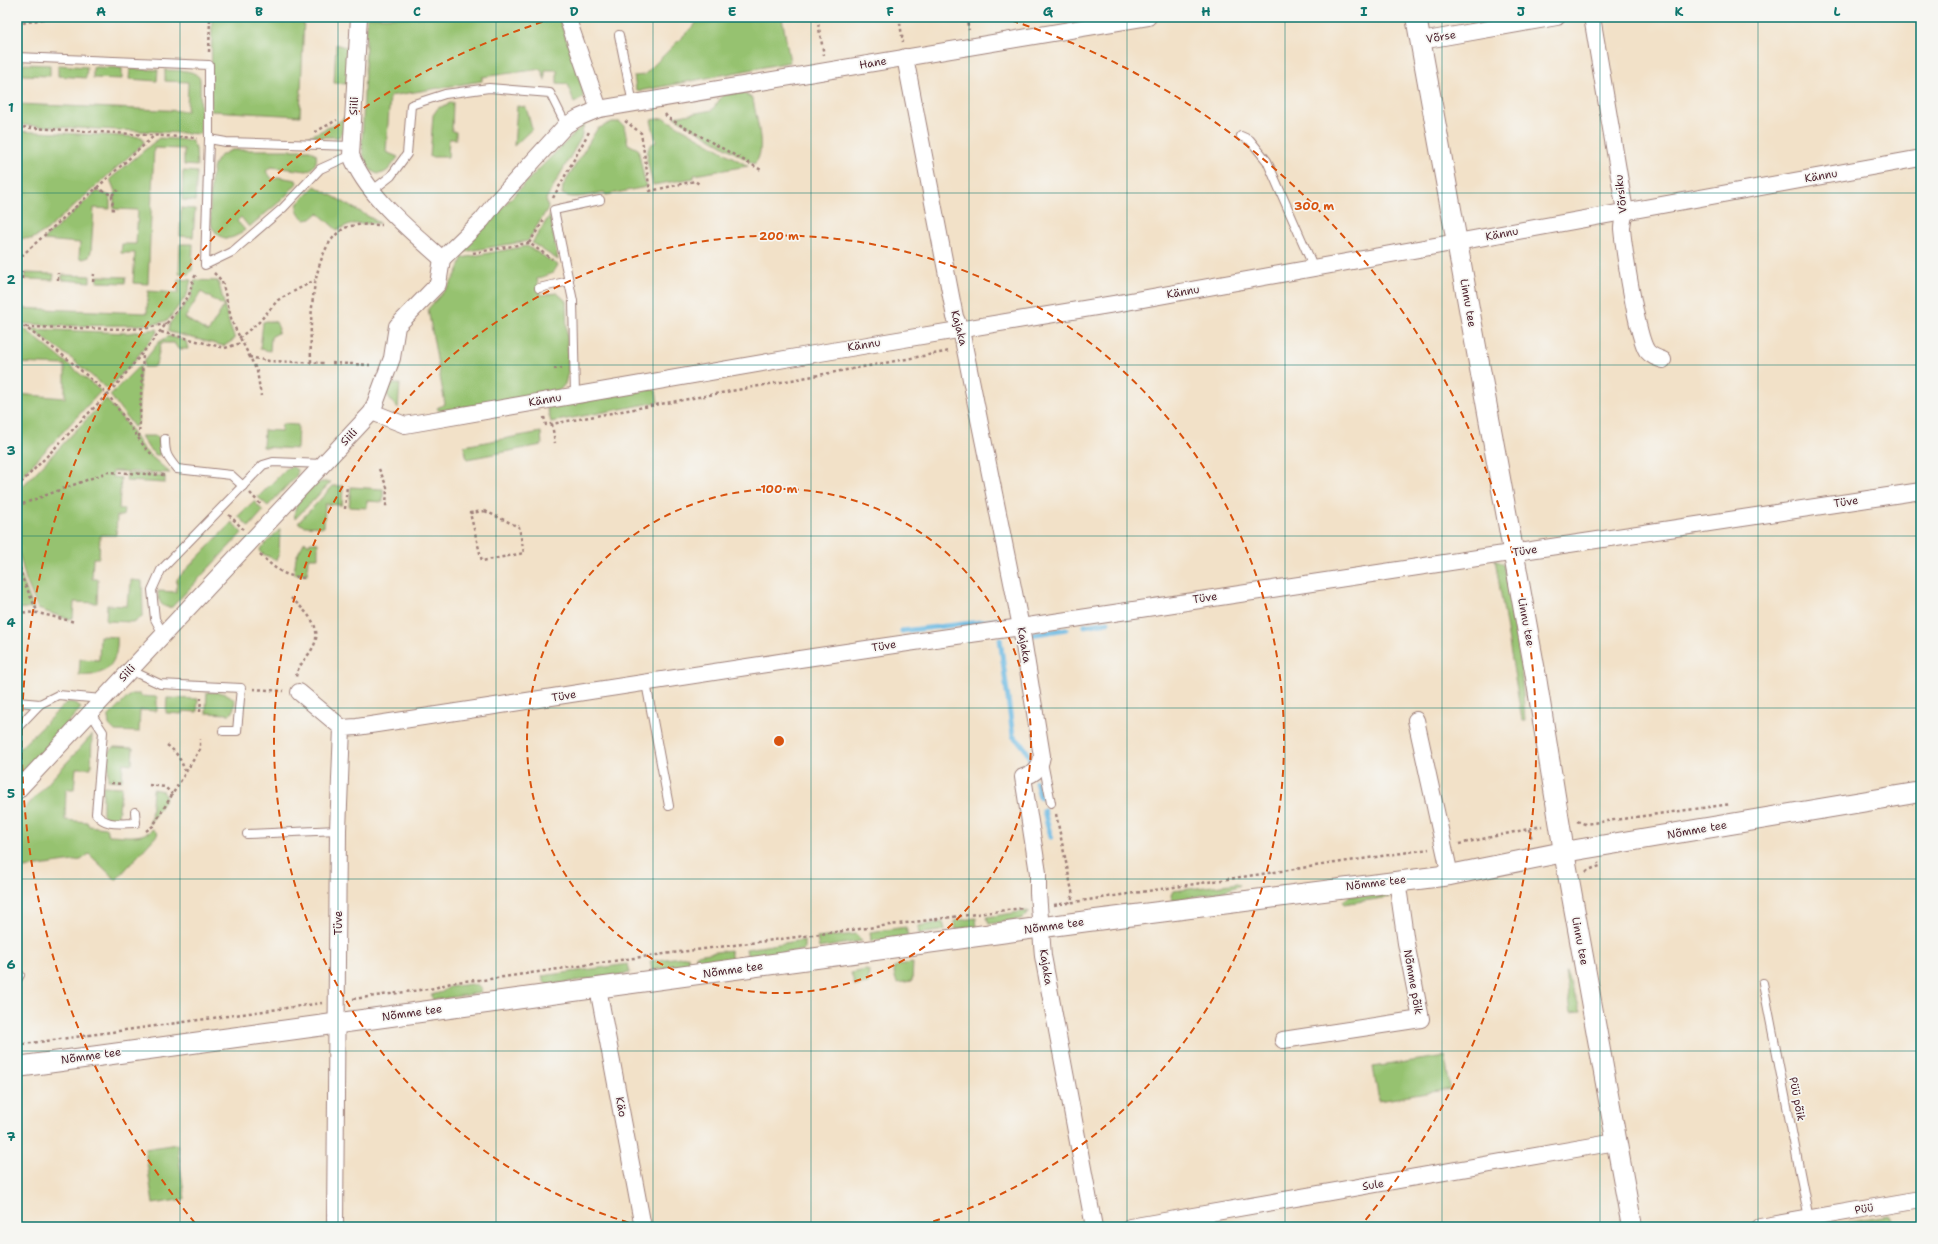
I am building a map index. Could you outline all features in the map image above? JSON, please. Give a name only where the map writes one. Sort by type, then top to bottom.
[{"type":"street","name":"Siili","points":[[352,150],[359,17]]},
{"type":"street","points":[[567,17],[604,109]]},
{"type":"street","name":"Hane","points":[[442,259],[482,220],[496,202],[566,125],[580,117],[604,109],[905,52],[1148,17]]},
{"type":"street","name":"Linnu tee","points":[[1416,17],[1535,671],[1564,852],[1632,1227]]},
{"type":"street","name":"Võrse","points":[[1421,41],[1557,17]]},
{"type":"street","name":"Võrsiku","points":[[1592,17],[1625,211],[1622,227],[1634,304],[1643,342],[1648,352],[1654,357],[1663,360]]},
{"type":"street","name":"Kajaka","points":[[905,52],[955,317],[961,330],[965,348],[1021,627],[1042,756],[1037,771],[1031,776],[1023,777],[1038,873],[1038,894],[1043,956],[1094,1227]]},
{"type":"street","points":[[352,150],[356,167],[388,210],[442,259]]},
{"type":"street","name":"Kännu","points":[[372,412],[405,425],[1314,268],[1921,158]]},
{"type":"street","name":"Siili","points":[[17,791],[372,412],[392,358],[397,326],[438,284],[442,259]]},
{"type":"street","name":"Tüve","points":[[336,1227],[338,830],[342,728],[357,727],[646,683],[890,644],[1021,627],[1921,491]]},
{"type":"street","points":[[299,692],[342,728]]},
{"type":"street","points":[[1416,720],[1450,875]]},
{"type":"street","name":"Nõmme tee","points":[[17,1067],[1397,880],[1450,875],[1564,852],[1921,792]]},
{"type":"street","name":"Nõmme põik","points":[[1283,1040],[1421,1019],[1406,944],[1397,880]]},
{"type":"street","name":"Käo","points":[[598,988],[642,1227]]},
{"type":"street","name":"Sule","points":[[1130,1227],[1616,1142]]},
{"type":"street","name":"Püü","points":[[1760,1227],[1921,1199]]},
{"type":"lane","points":[[619,35],[633,104]]},
{"type":"lane","points":[[17,57],[209,65],[209,139],[205,265],[232,252],[283,208],[320,169],[352,150]]},
{"type":"lane","points":[[373,190],[391,176],[407,154],[411,105],[445,94],[489,88],[550,93],[566,125]]},
{"type":"lane","points":[[1241,136],[1250,140],[1267,161],[1314,268]]},
{"type":"lane","points":[[209,139],[226,142],[290,144],[352,150]]},
{"type":"lane","points":[[575,395],[573,301],[553,208],[600,200]]},
{"type":"lane","points":[[539,288],[569,281]]},
{"type":"lane","points":[[165,438],[165,452],[177,468],[231,475],[243,486]]},
{"type":"lane","points":[[163,634],[155,619],[152,590],[161,570],[264,465],[273,462],[323,464]]},
{"type":"lane","points":[[130,670],[160,684],[241,688],[237,731],[223,731]]},
{"type":"lane","points":[[646,683],[669,806]]},
{"type":"lane","points":[[17,728],[40,704],[58,695],[102,700]]},
{"type":"lane","points":[[17,702],[40,704]]},
{"type":"lane","points":[[90,712],[103,732],[96,814],[101,821],[109,824],[136,823],[135,812]]},
{"type":"lane","points":[[1042,756],[1051,803]]},
{"type":"lane","points":[[247,834],[338,830]]},
{"type":"lane","name":"Püü põik","points":[[1763,983],[1809,1219]]},
{"type":"path","points":[[17,24],[54,17]]},
{"type":"path","points":[[209,65],[210,17]]},
{"type":"path","points":[[899,17],[905,52]]},
{"type":"path","points":[[966,17],[970,36]]},
{"type":"path","points":[[817,18],[825,61]]},
{"type":"path","points":[[656,99],[668,118],[763,171]]},
{"type":"path","points":[[290,144],[334,122],[354,105]]},
{"type":"path","points":[[604,109],[641,133],[650,191],[695,181],[699,184]]},
{"type":"path","points":[[17,127],[209,139]]},
{"type":"path","points":[[528,243],[553,208],[552,200],[590,129]]},
{"type":"path","points":[[17,260],[156,135]]},
{"type":"path","points":[[96,188],[112,195]]},
{"type":"path","points":[[112,195],[118,190]]},
{"type":"path","points":[[112,195],[113,212]]},
{"type":"path","points":[[310,362],[315,280],[326,247],[336,235],[346,228],[355,225],[387,226]]},
{"type":"path","points":[[471,253],[528,243],[559,263],[565,262]]},
{"type":"path","points":[[17,487],[118,382],[161,332],[188,297],[192,289],[193,278],[205,265],[222,280],[232,322],[257,371],[261,396]]},
{"type":"path","points":[[22,271],[22,279]]},
{"type":"path","points":[[58,273],[58,280]]},
{"type":"path","points":[[94,274],[94,282]]},
{"type":"path","points":[[239,338],[259,322],[278,300],[315,280]]},
{"type":"path","points":[[17,326],[148,328],[168,323]]},
{"type":"path","points":[[25,327],[69,360],[107,393],[146,449],[157,458]]},
{"type":"path","points":[[161,332],[225,348],[242,343]]},
{"type":"path","points":[[541,401],[546,425],[965,348]]},
{"type":"path","points":[[139,438],[143,353]]},
{"type":"path","points":[[249,357],[269,361],[324,363]]},
{"type":"path","points":[[332,364],[370,365]]},
{"type":"path","points":[[552,424],[555,443]]},
{"type":"path","points":[[379,469],[387,487],[386,507]]},
{"type":"path","points":[[17,506],[108,472],[170,476]]},
{"type":"path","points":[[345,509],[347,485]]},
{"type":"path","points":[[243,486],[273,516]]},
{"type":"path","points":[[485,511],[520,527],[524,553],[482,561],[470,513],[485,511]]},
{"type":"path","points":[[255,551],[283,574],[307,578]]},
{"type":"path","points":[[17,556],[23,580],[38,613]]},
{"type":"path","points":[[241,688],[299,692],[296,672],[314,647],[316,634],[314,622],[310,615],[292,598]]},
{"type":"path","points":[[17,612],[38,613],[75,622]]},
{"type":"path","points":[[200,712],[201,694]]},
{"type":"path","points":[[143,832],[153,826],[200,749],[200,739]]},
{"type":"path","points":[[167,745],[181,758],[185,772]]},
{"type":"path","points":[[149,785],[165,787],[172,794]]},
{"type":"path","points":[[1051,803],[1055,812],[1071,883],[1073,896],[1069,903]]},
{"type":"path","points":[[1578,821],[1585,824],[1734,803]]},
{"type":"path","points":[[1049,904],[1069,903],[1158,888],[1444,847],[1543,826]]},
{"type":"path","points":[[1529,829],[1532,841]]},
{"type":"path","points":[[347,1000],[435,988],[442,985],[470,980],[483,980],[641,957],[1025,908]]},
{"type":"path","points":[[17,1045],[308,1005]]},
{"type":"green space","points":[[212,17],[304,17],[300,116],[211,111]]},
{"type":"green space","points":[[367,17],[559,17],[583,90],[583,98],[574,103],[568,84],[557,83],[557,70],[545,70],[545,80],[541,69],[482,77],[482,81],[390,96],[386,152],[398,157],[388,170],[377,174],[373,172],[367,164],[362,148]]},
{"type":"green space","points":[[702,17],[782,17],[790,62],[639,91],[636,89],[634,76],[644,75]]},
{"type":"green space","points":[[336,44],[348,48],[347,84],[334,83]]},
{"type":"green space","points":[[23,64],[50,65],[50,76],[22,75]]},
{"type":"green space","points":[[58,65],[87,67],[86,78],[58,76]]},
{"type":"green space","points":[[93,67],[122,68],[122,79],[93,78]]},
{"type":"green space","points":[[130,69],[158,70],[157,81],[129,79]]},
{"type":"green space","points":[[165,70],[179,70],[194,73],[200,79],[201,134],[17,125],[17,104],[187,111],[188,82],[165,81]]},
{"type":"green space","points":[[742,92],[753,99],[760,133],[760,151],[758,159],[754,164],[674,117],[712,110],[723,95]]},
{"type":"green space","points":[[453,102],[452,131],[456,132],[456,139],[449,139],[448,157],[430,157],[433,115],[438,108]]},
{"type":"green space","points":[[517,106],[526,107],[532,129],[514,146]]},
{"type":"green space","points":[[346,116],[344,129],[339,137],[308,137],[336,124]]},
{"type":"green space","points":[[664,118],[748,166],[694,175],[694,178],[653,185],[647,160],[650,145],[656,142],[651,120]]},
{"type":"green space","points":[[612,122],[620,122],[624,126],[628,144],[638,149],[646,187],[606,195],[604,192],[577,197],[562,194],[563,186],[597,129]]},
{"type":"green space","points":[[584,124],[581,138],[546,199],[548,208],[528,241],[463,252],[461,251],[534,174]]},
{"type":"green space","points":[[17,131],[142,137],[144,143],[48,229],[32,239],[17,238]]},
{"type":"green space","points":[[159,138],[191,140],[196,149],[197,166],[184,165],[184,149],[154,148],[148,284],[133,283],[135,253],[121,253],[122,244],[136,244],[138,210],[114,209],[114,196],[116,194],[110,179]]},
{"type":"green space","points":[[232,150],[310,150],[316,154],[316,162],[312,168],[307,171],[271,167],[266,171],[273,180],[279,177],[296,180],[297,183],[283,199],[249,227],[241,217],[237,221],[245,230],[231,238],[223,238],[212,227],[210,193],[212,175],[216,161],[225,153]]},
{"type":"green space","points":[[183,171],[197,172],[195,201],[182,200]]},
{"type":"green space","points":[[315,186],[380,223],[350,224],[337,230],[318,213],[311,219],[305,220],[298,213],[298,203]]},
{"type":"green space","points":[[97,191],[110,196],[110,209],[94,208],[91,251],[89,257],[83,259],[79,257],[80,243],[43,240]]},
{"type":"green space","points":[[181,208],[195,209],[193,237],[180,236]]},
{"type":"green space","points":[[550,215],[558,260],[532,243]]},
{"type":"green space","points":[[180,244],[193,244],[192,271],[189,274],[179,273]]},
{"type":"green space","points":[[527,246],[558,265],[553,273],[537,279],[540,295],[557,293],[566,301],[568,372],[565,384],[558,392],[439,411],[437,408],[445,404],[428,309],[457,273],[462,258]]},
{"type":"green space","points":[[26,273],[54,274],[53,280],[25,279]]},
{"type":"green space","points":[[62,275],[90,276],[90,282],[62,280]]},
{"type":"green space","points":[[98,276],[126,277],[125,283],[97,282]]},
{"type":"green space","points":[[178,279],[191,280],[187,295],[168,320],[159,323],[137,325],[56,326],[17,323],[17,308],[147,313],[148,291],[178,293]]},
{"type":"green space","points":[[195,280],[218,281],[235,339],[224,346],[169,332],[168,330],[170,323],[191,297]],"holes":[[[201,292],[224,306],[208,332],[185,318]]]},
{"type":"green space","points":[[263,322],[276,322],[279,329],[278,333],[271,337],[270,351],[260,349]]},
{"type":"green space","points":[[17,328],[25,329],[101,391],[17,481],[17,394],[65,398],[65,365],[17,363]]},
{"type":"green space","points":[[31,329],[128,333],[157,329],[158,331],[130,366],[107,389],[72,359]]},
{"type":"green space","points":[[169,336],[186,341],[188,349],[178,349],[174,343],[161,343],[156,365],[152,367],[144,367],[144,361],[159,342]]},
{"type":"green space","points":[[140,365],[138,424],[134,427],[110,395]]},
{"type":"green space","points":[[386,384],[400,384],[398,408],[389,398],[386,391]]},
{"type":"green space","points":[[654,389],[656,391],[658,402],[551,422],[547,407]]},
{"type":"green space","points":[[106,399],[127,424],[143,449],[170,473],[113,471],[112,477],[121,478],[119,509],[124,509],[123,516],[117,516],[116,535],[100,535],[99,558],[93,558],[92,579],[98,579],[97,603],[74,602],[73,618],[68,619],[38,609],[26,580],[17,545],[17,492]]},
{"type":"green space","points":[[282,424],[298,425],[297,449],[263,447],[264,430],[281,431]]},
{"type":"green space","points":[[541,432],[542,445],[467,459],[464,446]]},
{"type":"green space","points":[[141,436],[157,436],[159,438],[160,455],[156,455],[149,449]]},
{"type":"green space","points":[[292,466],[297,470],[297,475],[268,506],[258,497],[287,468]]},
{"type":"green space","points":[[127,473],[165,476],[165,483],[126,481]]},
{"type":"green space","points":[[321,482],[331,482],[295,519],[298,502],[306,492]]},
{"type":"green space","points":[[333,486],[343,486],[342,505],[325,504],[324,527],[305,526],[298,523]]},
{"type":"green space","points":[[351,487],[383,489],[383,502],[367,501],[367,508],[349,507]]},
{"type":"green space","points":[[254,501],[263,511],[249,527],[238,516]]},
{"type":"green space","points":[[232,522],[242,533],[172,607],[165,607],[160,601],[158,591],[176,592],[177,579]]},
{"type":"green space","points":[[280,529],[279,554],[276,560],[261,553],[260,549]]},
{"type":"green space","points":[[305,541],[307,544],[310,544],[310,542],[318,543],[318,558],[308,558],[307,575],[294,574],[296,557]]},
{"type":"green space","points":[[1495,559],[1504,565],[1521,666],[1525,720],[1522,720]]},
{"type":"green space","points":[[17,565],[19,571],[34,609],[17,608]]},
{"type":"green space","points":[[131,580],[142,581],[143,615],[135,622],[106,621],[107,605],[127,606]]},
{"type":"green space","points":[[100,636],[117,637],[116,655],[113,662],[103,671],[96,674],[79,675],[80,659],[99,660]]},
{"type":"green space","points":[[207,692],[223,693],[232,698],[235,701],[233,712],[230,714],[206,713]]},
{"type":"green space","points":[[131,694],[157,697],[157,711],[140,710],[139,732],[115,731],[109,725],[108,717]]},
{"type":"green space","points":[[167,698],[198,699],[197,712],[182,711],[182,714],[166,713]]},
{"type":"green space","points":[[71,702],[77,704],[81,708],[17,779],[17,751],[66,703]]},
{"type":"green space","points":[[92,735],[91,768],[76,768],[74,789],[66,789],[65,820],[87,822],[89,826],[106,828],[108,835],[137,836],[143,835],[153,829],[158,834],[116,880],[89,854],[81,860],[17,869],[17,817]]},
{"type":"green space","points":[[114,747],[133,748],[132,764],[123,763],[122,781],[108,780],[109,752]]},
{"type":"green space","points":[[103,786],[122,787],[118,816],[112,820],[103,815]]},
{"type":"green space","points":[[153,789],[163,791],[166,798],[149,824],[151,819]]},
{"type":"green space","points":[[1238,883],[1240,885],[1224,891],[1172,901],[1171,895],[1173,891]]},
{"type":"green space","points":[[1383,893],[1390,897],[1344,904],[1343,901],[1350,896]]},
{"type":"green space","points":[[1026,911],[1030,912],[1021,919],[989,924],[987,917]]},
{"type":"green space","points":[[976,918],[977,927],[955,929],[954,921]]},
{"type":"green space","points":[[943,922],[945,930],[919,934],[918,926]]},
{"type":"green space","points":[[906,927],[908,936],[871,941],[870,932]]},
{"type":"green space","points":[[856,934],[862,941],[819,948],[817,938]]},
{"type":"green space","points":[[804,940],[804,950],[748,958],[746,949]]},
{"type":"green space","points":[[730,950],[732,960],[697,965],[696,955]]},
{"type":"green space","points":[[688,956],[689,966],[652,970],[650,961]]},
{"type":"green space","points":[[913,963],[912,981],[897,983],[894,972],[896,967],[902,964]]},
{"type":"green space","points":[[628,964],[630,973],[547,985],[542,976]]},
{"type":"green space","points":[[866,970],[869,971],[868,984],[855,986],[851,973]]},
{"type":"green space","points":[[1566,972],[1581,1011],[1571,1012]]},
{"type":"green space","points":[[470,984],[481,987],[481,993],[433,1000],[431,995],[442,992],[449,987]]},
{"type":"green space","points":[[1445,1056],[1450,1089],[1379,1101],[1373,1067]]},
{"type":"green space","points":[[177,1144],[185,1199],[153,1204],[145,1149]]},
{"type":"green space","points":[[1890,1215],[1892,1221],[1886,1222],[1887,1227],[1835,1227],[1838,1223]]},
{"type":"waterway","points":[[902,631],[998,620]]},
{"type":"waterway","points":[[1084,626],[1108,622]]},
{"type":"waterway","points":[[1031,635],[1066,629]]},
{"type":"waterway","points":[[1000,639],[1013,736],[1025,748],[1031,763]]},
{"type":"waterway","points":[[1036,782],[1040,797]]},
{"type":"waterway","points":[[1044,811],[1051,837]]}]
